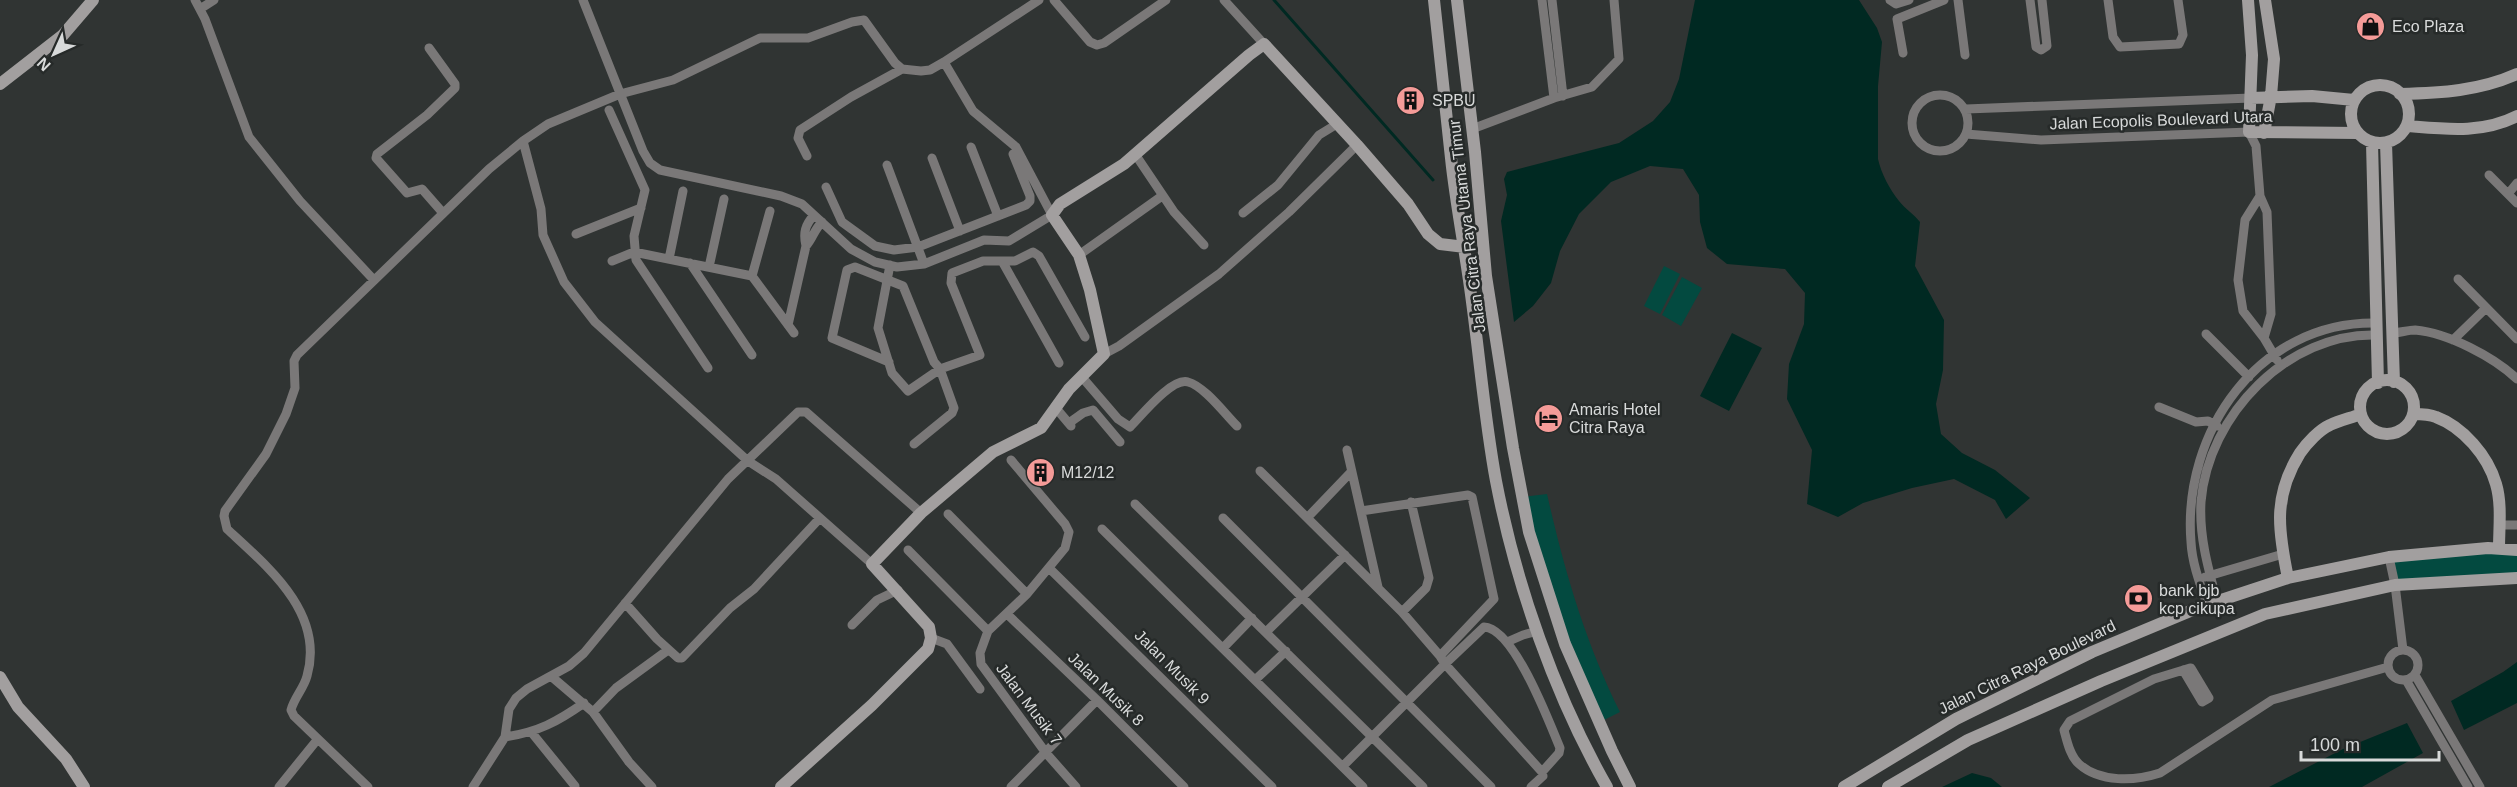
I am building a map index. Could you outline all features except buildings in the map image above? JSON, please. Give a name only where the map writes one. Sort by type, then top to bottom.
[{"type":"street","points":[[0,84],[63,35],[93,0]]},
{"type":"street","points":[[195,0],[233,89],[249,137],[300,201],[374,279]]},
{"type":"street","points":[[200,9],[214,0]]},
{"type":"street","points":[[583,0],[643,151],[650,163],[660,170],[781,195],[802,204],[851,249],[875,262],[897,267],[924,264],[984,240],[1010,240],[1052,215],[1060,204],[1100,181],[1135,154],[1249,55],[1264,45]]},
{"type":"street","points":[[368,787],[294,716],[291,710],[307,678],[310,660],[308,628],[286,590],[268,567],[227,529],[224,516],[229,505],[266,454],[286,414],[295,388],[294,361],[297,355],[443,213],[523,141],[548,124],[620,94],[673,80],[760,38],[807,38],[864,20],[902,69],[913,72],[930,70],[1039,0]]},
{"type":"street","points":[[1054,0],[1090,42],[1097,45],[1104,43],[1166,0]]},
{"type":"street","points":[[1224,0],[1358,145],[1408,204],[1428,234],[1440,244],[1465,247]]},
{"type":"street","name":"Jalan Citra Raya Utama Timur","points":[[1434,0],[1451,160],[1465,247],[1483,383],[1486,424],[1500,499],[1514,557],[1538,631],[1590,756],[1607,787]]},
{"type":"street","name":"Jalan Citra Raya Utama Timur","points":[[1456,0],[1472,129],[1486,276],[1513,448],[1529,532],[1565,644],[1630,787]]},
{"type":"street","points":[[1542,0],[1559,97]]},
{"type":"street","points":[[1552,0],[1559,97]]},
{"type":"street","points":[[1472,129],[1592,87],[1617,62],[1618,44],[1614,0]]},
{"type":"street","points":[[1890,0],[1896,4],[1909,0]]},
{"type":"street","points":[[1903,53],[1897,19],[1944,0]]},
{"type":"street","points":[[1958,0],[1965,55]]},
{"type":"street","points":[[2031,0],[2036,47],[2041,50],[2047,46],[2042,0]]},
{"type":"street","points":[[2109,0],[2113,37],[2120,48],[2178,44],[2183,35],[2178,0]]},
{"type":"street","points":[[2248,0],[2252,55],[2249,132],[2256,146],[2260,196],[2267,212],[2271,314],[2264,338]]},
{"type":"street","points":[[2256,146],[2264,133],[2271,96],[2274,58],[2265,0]]},
{"type":"street","points":[[429,48],[455,84],[455,88],[426,115],[377,154],[376,158],[407,193],[422,189],[443,213]]},
{"type":"street","points":[[1441,62],[1463,59]]},
{"type":"street","points":[[944,62],[974,111],[1016,147],[1052,215],[1079,255],[1090,290],[1104,354]]},
{"type":"street","points":[[807,156],[798,138],[800,130],[851,97],[902,69]]},
{"type":"street","points":[[2400,94],[2449,93],[2468,90],[2517,74]]},
{"type":"street","points":[[2375,85],[2393,88],[2400,94],[2408,109],[2407,126],[2398,137],[2386,143],[2372,143],[2357,133],[2350,117],[2354,100],[2367,88],[2375,85]]},
{"type":"street","points":[[1943,94],[1956,99],[1965,110],[1969,122],[1966,134],[1958,145],[1945,151],[1932,150],[1920,142],[1913,130],[1912,116],[1919,104],[1930,96],[1943,94]]},
{"type":"street","name":"Jalan Ecopolis Boulevard Utara","points":[[1965,110],[2271,96],[2312,96],[2354,100]]},
{"type":"street","points":[[609,110],[645,190],[634,236],[636,260],[708,368]]},
{"type":"street","points":[[2407,126],[2456,130],[2476,129],[2517,116]]},
{"type":"street","points":[[1243,213],[1278,185],[1319,135],[1337,124]]},
{"type":"street","name":"Jalan Ecopolis Boulevard Utara","points":[[1966,134],[2041,140],[2249,132],[2357,133]]},
{"type":"street","points":[[523,141],[541,209],[543,235],[564,282],[603,329],[747,461],[776,479],[872,564],[898,590],[929,627],[931,638],[928,649],[872,705],[781,787]]},
{"type":"street","points":[[2372,143],[2378,382]]},
{"type":"street","points":[[2386,143],[2394,382]]},
{"type":"street","points":[[872,564],[921,513],[993,452],[1041,428],[1081,376],[1104,354],[1119,346],[1219,274],[1289,213],[1358,145]]},
{"type":"street","points":[[971,147],[998,216]]},
{"type":"street","points":[[826,188],[842,222],[875,246],[894,250],[918,247],[1030,201],[1013,154]]},
{"type":"street","points":[[1135,154],[1162,196],[1204,245]]},
{"type":"street","points":[[932,158],[960,231]]},
{"type":"street","points":[[887,165],[924,264]]},
{"type":"street","points":[[2489,175],[2517,203]]},
{"type":"street","points":[[2508,194],[2517,183]]},
{"type":"street","points":[[669,259],[683,191]]},
{"type":"street","points":[[1079,255],[1162,196]]},
{"type":"street","points":[[2260,196],[2245,220],[2238,280],[2244,311],[2281,366]]},
{"type":"street","points":[[709,267],[724,199]]},
{"type":"street","points":[[576,234],[641,208]]},
{"type":"street","points":[[752,276],[770,211]]},
{"type":"street","points":[[612,261],[634,252],[752,276],[791,329],[806,246],[804,236],[807,222],[818,219]]},
{"type":"street","points":[[890,266],[878,328],[892,374],[908,391],[940,369],[980,354],[951,283],[952,273],[982,261],[1015,261],[1033,252],[1039,256],[1085,337]]},
{"type":"street","points":[[1002,261],[1059,363]]},
{"type":"street","points":[[690,263],[752,355]]},
{"type":"street","points":[[889,362],[832,338],[847,270],[855,267],[903,286],[934,362],[940,369],[954,408],[952,413],[914,444]]},
{"type":"street","points":[[2458,279],[2517,339]]},
{"type":"street","points":[[2453,340],[2486,308]]},
{"type":"street","points":[[2212,602],[2196,580],[2191,543],[2191,500],[2198,464],[2213,424],[2229,399],[2248,377],[2289,344],[2326,327],[2357,322],[2377,328]]},
{"type":"street","points":[[2391,327],[2453,340],[2486,356],[2517,379]]},
{"type":"street","points":[[2212,602],[2210,576],[2202,540],[2201,501],[2208,466],[2224,429],[2241,404],[2265,378],[2295,355],[2332,340],[2377,328]]},
{"type":"street","points":[[2206,334],[2248,377]]},
{"type":"street","points":[[1081,376],[1118,419],[1130,427],[1171,386],[1180,382],[1188,382],[1198,388],[1237,426]]},
{"type":"street","points":[[1483,383],[1504,381]]},
{"type":"street","points":[[2378,382],[2394,382],[2406,389],[2411,396],[2413,414],[2404,428],[2388,434],[2371,429],[2361,414],[2362,397],[2378,382]]},
{"type":"street","points":[[1055,407],[1070,425],[1083,413],[1093,410],[1120,442]]},
{"type":"street","points":[[2159,407],[2196,422],[2208,421],[2224,429]]},
{"type":"street","points":[[473,787],[505,737],[509,709],[516,698],[527,689],[552,676],[584,652],[728,479],[790,417],[802,411],[864,461],[921,513]]},
{"type":"street","points":[[2288,578],[2279,534],[2280,500],[2289,472],[2306,444],[2329,426],[2361,414]]},
{"type":"street","points":[[2413,414],[2435,416],[2455,427],[2474,445],[2489,465],[2497,485],[2499,549]]},
{"type":"street","points":[[1347,450],[1378,589]]},
{"type":"street","points":[[908,550],[988,631],[1050,569],[1068,543],[1069,532],[1065,524],[1011,460]]},
{"type":"street","points":[[1260,471],[1402,612],[1542,772]]},
{"type":"street","points":[[1308,517],[1351,472]]},
{"type":"street","points":[[1343,766],[1406,703],[1491,603],[1493,595],[1472,497],[1464,494],[1361,511]]},
{"type":"street","points":[[1402,612],[1426,588],[1429,578],[1411,502]]},
{"type":"street","points":[[1135,504],[1423,787]]},
{"type":"street","points":[[948,514],[1027,594]]},
{"type":"street","points":[[625,603],[668,650],[678,658],[682,658],[730,608],[754,590],[820,518]]},
{"type":"street","points":[[1223,518],[1491,787]]},
{"type":"street","points":[[2499,525],[2517,525]]},
{"type":"street","points":[[1102,529],[1363,787]]},
{"type":"street","name":"Jalan Citra Raya Boulevard","points":[[1844,787],[1956,719],[2092,652],[2212,602],[2288,578],[2389,557],[2499,549],[2517,550]]},
{"type":"street","points":[[2196,580],[2283,554]]},
{"type":"street","points":[[1266,632],[1346,555]]},
{"type":"street","points":[[2389,557],[2403,650]]},
{"type":"street","name":"Jalan Musik 9","points":[[1050,569],[1272,787]]},
{"type":"street","points":[[1888,787],[1968,740],[2265,614],[2395,585],[2517,578]]},
{"type":"street","points":[[852,626],[877,600],[898,590]]},
{"type":"street","name":"Jalan Musik 8","points":[[1007,614],[1184,787]]},
{"type":"street","points":[[1223,648],[1252,618]]},
{"type":"street","points":[[1442,660],[1484,627],[1498,632],[1507,642],[1525,670],[1560,748],[1559,753],[1542,772],[1542,776],[1531,787]]},
{"type":"street","name":"Jalan Musik 7","points":[[988,631],[980,653],[981,664],[1046,753],[1076,787]]},
{"type":"street","points":[[1507,642],[1538,631]]},
{"type":"street","points":[[931,638],[947,644],[980,689]]},
{"type":"street","points":[[592,712],[616,688],[668,650]]},
{"type":"street","points":[[2403,650],[2415,656],[2418,666],[2411,677],[2396,679],[2389,672],[2390,657],[2403,650]]},
{"type":"street","points":[[1255,680],[1286,651]]},
{"type":"street","points":[[2182,670],[2154,679],[2065,725],[2064,730],[2072,754],[2079,764],[2094,773],[2115,779],[2142,779],[2160,773],[2272,700],[2388,667]]},
{"type":"street","points":[[552,676],[592,712],[629,762],[652,787]]},
{"type":"street","points":[[0,677],[18,707],[66,759],[84,787]]},
{"type":"street","points":[[2411,677],[2468,787]]},
{"type":"street","points":[[2411,677],[2480,787]]},
{"type":"street","points":[[1011,787],[1097,700]]},
{"type":"street","points":[[505,737],[532,733],[559,721],[584,704]]},
{"type":"street","points":[[532,733],[575,786]]},
{"type":"street","points":[[279,787],[317,740]]},
{"type":"shaded area","points":[[1695,0],[1859,0],[1877,28],[1882,42],[1878,86],[1878,159],[1892,192],[1920,222],[1915,266],[1944,320],[1943,370],[1936,404],[1941,434],[1962,453],[1995,470],[2030,498],[2006,519],[1995,500],[1954,479],[1912,488],[1863,503],[1838,517],[1807,504],[1812,450],[1787,399],[1789,364],[1804,324],[1805,293],[1785,269],[1727,264],[1707,248],[1700,222],[1699,195],[1683,169],[1650,166],[1611,182],[1579,214],[1560,251],[1551,283],[1533,306],[1514,322],[1501,221],[1507,195],[1504,179],[1507,172],[1619,143],[1653,121],[1670,102],[1679,79]]},
{"type":"shaded area","points":[[1664,266],[1680,274],[1660,314],[1644,306]]},
{"type":"shaded area","points":[[1682,277],[1702,288],[1681,326],[1662,315]]},
{"type":"shaded area","points":[[1732,333],[1762,348],[1729,411],[1700,396]]},
{"type":"shaded area","points":[[1547,494],[1586,632],[1620,712],[1600,722],[1565,644],[1522,497]]},
{"type":"shaded area","points":[[2517,550],[2517,578],[2396,585],[2388,557]]},
{"type":"shaded area","points":[[2517,662],[2517,703],[2464,730],[2451,701]]},
{"type":"shaded area","points":[[2407,723],[2423,753],[2362,787],[2269,787],[2343,749]]},
{"type":"shaded area","points":[[1972,773],[1991,778],[2002,787],[1942,787]]},
{"type":"waterway","points":[[1274,0],[1433,180]]},
{"type":"place","name":"Eco Plaza","points":[[2371,26]]},
{"type":"place","name":"SPBU","points":[[1411,100]]},
{"type":"place","name":"Amaris Hotel Citra Raya","points":[[1548,418]]},
{"type":"place","name":"M12/12","points":[[1040,472]]},
{"type":"place","name":"bank bjb kcp cikupa","points":[[2138,599]]}]
